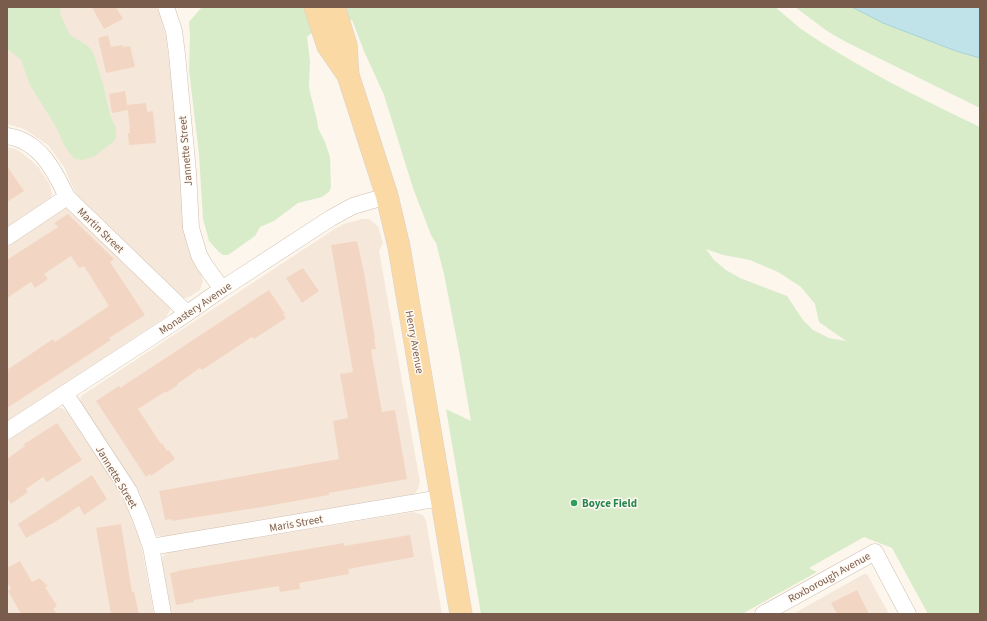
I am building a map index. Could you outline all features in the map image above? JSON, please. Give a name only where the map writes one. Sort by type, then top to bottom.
[{"type":"main road","name":"Henry Avenue","points":[[315,7],[337,45],[348,75],[387,196],[398,240],[461,614]]},
{"type":"main road","name":"Henry Avenue","points":[[334,7],[337,45]]},
{"type":"street","name":"Jannette Street","points":[[166,7],[174,31],[177,54],[188,172],[191,228],[198,255],[222,289]]},
{"type":"street","points":[[7,136],[24,140],[41,153],[57,176],[67,197],[7,237]]},
{"type":"street","name":"Monastery Avenue","points":[[7,431],[344,210],[367,201],[387,196]]},
{"type":"street","name":"Martin Street","points":[[67,197],[187,313]]},
{"type":"street","name":"Jannette Street","points":[[65,393],[129,491],[151,547],[162,614]]},
{"type":"street","name":"Maris Street","points":[[151,547],[442,498]]},
{"type":"street","name":"Roxborough Avenue","points":[[763,614],[875,552],[908,614]]},
{"type":"shaded area","points":[[52,7],[156,7],[160,15],[166,37],[180,148],[200,272],[203,281],[200,290],[189,297],[180,298],[77,197],[64,167],[48,145],[24,129],[7,124],[7,15]]},
{"type":"shaded area","points":[[7,147],[18,150],[39,168],[50,185],[52,194],[51,198],[7,230]]},
{"type":"shaded area","points":[[67,207],[170,307],[170,310],[166,317],[7,421],[7,245]]},
{"type":"shaded area","points":[[362,219],[369,219],[378,226],[383,243],[379,251],[420,482],[418,489],[411,495],[164,537],[158,536],[155,534],[138,492],[80,402],[81,396],[336,228]]},
{"type":"shaded area","points":[[57,408],[62,408],[66,411],[115,485],[128,508],[142,549],[154,614],[7,614],[7,441]]},
{"type":"shaded area","points":[[413,512],[423,515],[426,521],[442,614],[171,614],[162,562],[163,556],[167,553]]},
{"type":"shaded area","points":[[864,574],[867,574],[889,614],[793,614]]},
{"type":"green space","points":[[7,7],[60,7],[61,16],[70,35],[88,46],[93,52],[103,84],[110,115],[116,128],[116,138],[114,141],[95,156],[83,160],[75,159],[71,155],[64,145],[56,127],[30,85],[21,60],[7,49]]},
{"type":"green space","points":[[202,7],[775,7],[801,29],[866,69],[980,127],[980,614],[928,614],[892,548],[864,537],[809,568],[817,572],[742,614],[481,614],[446,409],[471,421],[444,274],[436,243],[431,235],[413,188],[384,95],[352,20],[328,26],[307,37],[310,61],[309,88],[318,128],[330,157],[331,187],[329,192],[322,197],[298,203],[274,221],[260,227],[255,236],[228,255],[223,255],[209,241],[203,219],[199,154],[189,70],[189,22]],"holes":[[[706,249],[723,255],[750,260],[778,272],[801,287],[815,304],[819,322],[846,341],[829,338],[813,330],[803,320],[787,296],[740,278],[726,270],[714,260]]]},
{"type":"green space","points":[[795,7],[852,7],[883,23],[956,51],[980,58],[980,108],[846,42],[827,31]]},
{"type":"water","points":[[852,7],[980,7],[980,58],[956,51],[883,23]]},
{"type":"building","points":[[92,7],[116,7],[123,19],[104,29]]},
{"type":"building","points":[[108,35],[111,47],[123,45],[123,47],[130,46],[135,67],[106,73],[98,38]]},
{"type":"building","points":[[125,91],[127,105],[146,103],[147,112],[153,111],[156,143],[129,145],[128,133],[130,133],[128,110],[112,113],[109,94]]},
{"type":"building","points":[[7,166],[24,191],[7,202]]},
{"type":"building","points":[[68,214],[114,259],[110,262],[145,315],[109,338],[111,340],[7,408],[7,373],[9,372],[7,370],[53,339],[55,342],[109,306],[84,266],[79,268],[71,256],[44,274],[48,279],[35,288],[31,282],[7,298],[7,260],[58,227],[54,223]]},
{"type":"building","points":[[357,241],[364,272],[375,339],[376,349],[371,350],[382,412],[395,410],[407,479],[262,507],[172,521],[172,519],[165,520],[159,491],[339,459],[333,421],[348,418],[340,374],[353,372],[331,245]]},
{"type":"building","points":[[303,268],[319,291],[302,303],[286,278]]},
{"type":"building","points":[[269,290],[285,314],[283,314],[286,318],[254,339],[252,337],[202,370],[200,368],[166,393],[166,391],[138,409],[161,444],[162,443],[167,451],[169,450],[175,459],[151,476],[149,474],[146,477],[96,401],[119,386],[120,388]]},
{"type":"building","points":[[57,423],[82,460],[47,482],[43,477],[26,489],[28,492],[11,504],[7,498],[7,459],[25,446],[24,444]]},
{"type":"building","points":[[92,475],[107,499],[84,515],[79,506],[55,522],[26,538],[18,524]]},
{"type":"building","points":[[121,524],[132,592],[134,592],[139,614],[111,614],[96,528]]},
{"type":"building","points":[[410,535],[414,557],[348,569],[349,574],[299,583],[300,589],[280,592],[279,586],[194,600],[194,602],[176,605],[170,573],[344,543],[344,546]]},
{"type":"building","points":[[20,561],[32,582],[39,578],[48,586],[45,587],[57,606],[53,609],[57,614],[21,614],[8,591],[11,589],[7,582],[7,568]]},
{"type":"building","points":[[857,590],[869,614],[837,614],[831,603]]},
{"type":"place","name":"Boyce Field","points":[[574,503]]}]
